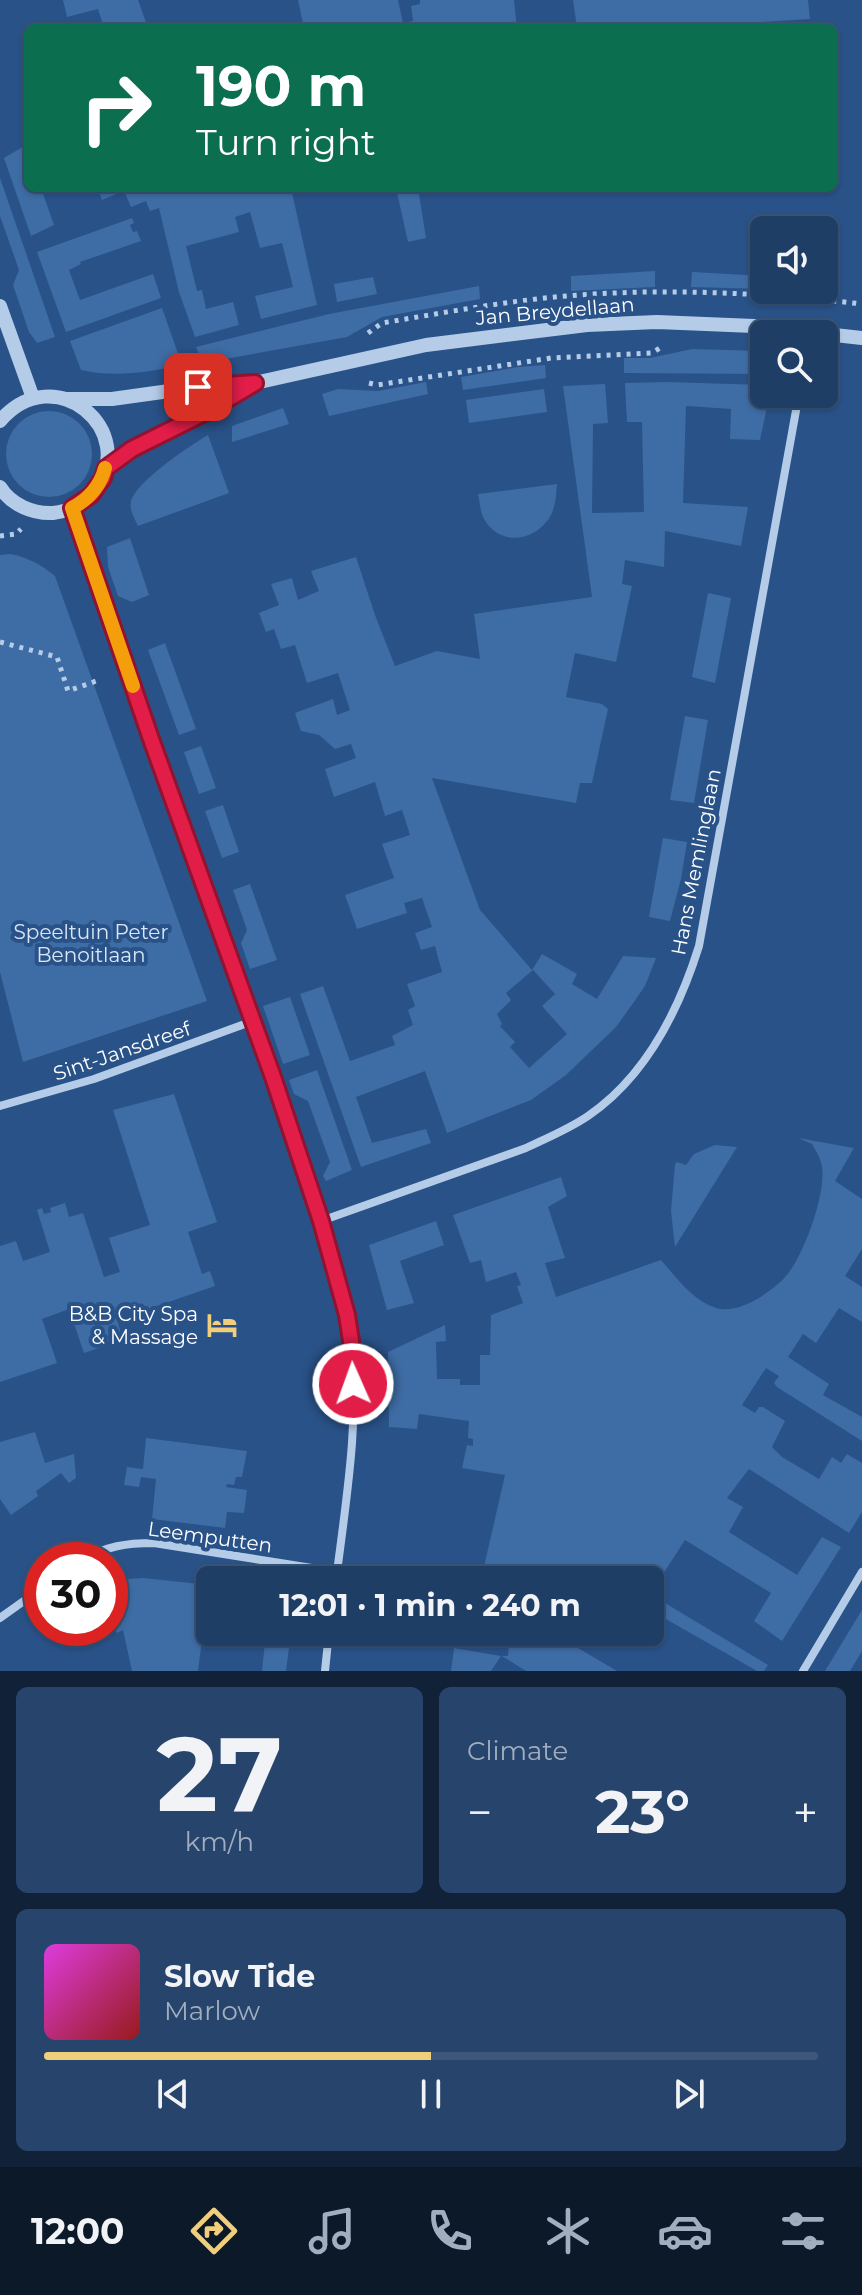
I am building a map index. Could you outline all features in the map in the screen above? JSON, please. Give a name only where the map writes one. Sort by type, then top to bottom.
[{"type":"street","points":[[0,306],[33,398],[16,406],[0,421]]},
{"type":"street","name":"Jan Breydellaan","points":[[33,398],[112,399],[255,383],[451,340],[587,325],[657,322],[750,328]]},
{"type":"street","name":"Jan Breydellaan","points":[[838,336],[862,338]]},
{"type":"street","name":"Jan Breydellaan","points":[[106,468],[132,449],[255,383]]},
{"type":"street","points":[[0,487],[7,504],[49,513],[72,508],[91,495],[103,478],[106,447],[99,425],[84,408],[66,399]]},
{"type":"street","name":"Hans Memlinglaan","points":[[321,1221],[526,1148],[578,1121],[615,1094],[657,1040],[675,1010],[699,946],[796,408]]},
{"type":"street","points":[[72,508],[253,1021],[321,1221],[345,1303],[352,1362],[350,1462],[337,1566]]},
{"type":"street","name":"Sint-Jansdreef","points":[[0,1106],[94,1079],[253,1021]]},
{"type":"street","name":"Leemputten","points":[[128,1543],[154,1543],[281,1566]]},
{"type":"street","points":[[803,1671],[862,1572]]},
{"type":"street","points":[[0,1618],[24,1601]]},
{"type":"street","points":[[325,1671],[328,1646]]},
{"type":"path","points":[[362,381],[377,385],[551,358],[652,353],[697,324]]},
{"type":"path","points":[[0,642],[57,657],[68,691],[99,680]]},
{"type":"green space","points":[[63,0],[138,0],[147,24],[103,24],[98,9],[67,17]]},
{"type":"green space","points":[[298,0],[398,0],[403,23],[413,21],[411,6],[420,4],[420,0],[514,0],[517,24],[303,24]]},
{"type":"green space","points":[[573,0],[808,0],[810,19],[748,24],[576,24]]},
{"type":"green space","points":[[24,146],[24,192],[42,192],[54,225],[31,236],[4,158]]},
{"type":"green space","points":[[0,178],[55,337],[37,343],[29,332],[13,285],[19,270],[0,216]]},
{"type":"green space","points":[[99,192],[122,192],[102,200]]},
{"type":"green space","points":[[124,192],[292,192],[317,305],[261,319],[255,296],[293,287],[282,243],[260,248],[250,212],[235,217],[239,232],[186,246],[197,291],[202,290],[206,309],[233,302],[239,325],[195,337],[179,292],[159,208],[150,211],[146,201],[131,207]]},
{"type":"green space","points":[[397,192],[419,192],[426,238],[408,242]]},
{"type":"green space","points":[[132,218],[134,223],[130,225],[141,241],[80,262],[69,270],[80,300],[153,274],[161,298],[66,332],[37,252]]},
{"type":"green space","points":[[655,271],[655,287],[571,291],[571,276]]},
{"type":"green space","points":[[692,272],[750,275],[750,289],[691,287]]},
{"type":"green space","points":[[373,277],[377,294],[337,302],[334,284]]},
{"type":"green space","points":[[479,286],[480,299],[382,317],[347,337],[203,363],[196,347],[329,314]]},
{"type":"green space","points":[[162,308],[182,365],[119,374],[81,370],[70,341]]},
{"type":"green space","points":[[692,349],[750,351],[750,374],[624,373],[624,358],[650,358]]},
{"type":"green space","points":[[545,365],[546,378],[463,390],[461,377]]},
{"type":"green space","points":[[426,382],[428,394],[329,416],[322,394],[338,389],[378,391]]},
{"type":"green space","points":[[625,383],[750,385],[750,408],[767,408],[760,440],[730,439],[731,409],[686,406],[683,503],[748,507],[741,546],[665,531],[664,567],[625,560],[622,584],[632,586],[616,662],[575,653],[566,697],[602,704],[608,709],[592,783],[580,783],[576,803],[432,778],[480,910],[532,970],[542,954],[577,974],[572,984],[597,999],[623,956],[656,958],[645,986],[616,1027],[566,1075],[531,1100],[447,1133],[425,1071],[356,1097],[372,1143],[426,1129],[431,1143],[361,1167],[300,994],[323,986],[350,1061],[395,1045],[392,1036],[413,1025],[408,1010],[415,1006],[407,984],[442,972],[435,946],[421,950],[415,933],[432,927],[422,898],[404,903],[407,913],[357,929],[345,895],[394,878],[382,844],[410,835],[402,810],[385,816],[375,782],[334,797],[325,769],[356,758],[351,744],[335,749],[319,735],[301,731],[295,713],[333,699],[337,715],[350,710],[338,673],[307,683],[295,645],[281,649],[274,629],[266,632],[259,613],[279,605],[271,584],[292,578],[298,600],[319,591],[311,571],[356,557],[395,666],[437,651],[480,659],[474,614],[592,597],[563,386],[605,384],[608,423],[593,424],[592,513],[644,512],[642,422],[627,422]],"holes":[[[533,970],[555,994],[542,1006],[567,1034],[529,1068],[510,1047],[515,1042],[500,1026],[502,1024],[497,1014],[511,1000],[506,993]]]},
{"type":"green space","points":[[544,389],[547,412],[469,423],[466,400]]},
{"type":"green space","points":[[283,408],[289,424],[232,442],[232,426]]},
{"type":"green space","points":[[49,411],[66,414],[80,423],[89,437],[92,454],[89,471],[80,485],[66,494],[49,497],[32,494],[18,485],[9,471],[6,454],[9,437],[18,423],[32,414]]},
{"type":"green space","points":[[208,435],[229,493],[138,526],[131,502],[142,484]]},
{"type":"green space","points":[[557,484],[551,515],[537,531],[528,535],[519,538],[500,534],[491,528],[483,516],[478,494]]},
{"type":"green space","points":[[130,538],[149,595],[132,602],[118,596],[108,567],[107,547]]},
{"type":"green space","name":"Speeltuin Peter Benoitlaan","points":[[10,554],[34,562],[55,576],[207,1001],[23,1062],[0,972],[0,555]]},
{"type":"green space","points":[[708,593],[731,598],[715,683],[692,677]]},
{"type":"green space","points":[[165,643],[196,729],[179,735],[148,650]]},
{"type":"green space","points":[[685,716],[708,720],[694,803],[670,800]]},
{"type":"green space","points":[[201,746],[216,788],[199,794],[184,752]]},
{"type":"green space","points":[[223,805],[239,852],[222,858],[205,811]]},
{"type":"green space","points":[[663,838],[687,842],[670,921],[649,917]]},
{"type":"green space","points":[[250,884],[277,960],[250,969],[241,943],[247,930],[233,890]]},
{"type":"green space","points":[[290,997],[310,1055],[283,1064],[263,1006]]},
{"type":"green space","points":[[317,1070],[352,1170],[326,1181],[323,1176],[330,1162],[308,1101],[294,1094],[289,1080]]},
{"type":"green space","points":[[174,1094],[217,1222],[188,1232],[202,1274],[210,1271],[215,1286],[131,1315],[128,1305],[114,1310],[123,1340],[84,1353],[69,1309],[42,1319],[57,1363],[0,1382],[0,1246],[16,1241],[23,1261],[50,1252],[37,1210],[42,1208],[44,1214],[51,1212],[50,1208],[65,1203],[69,1217],[83,1213],[104,1277],[120,1272],[109,1238],[150,1225],[113,1110]]},
{"type":"green space","points":[[798,1138],[854,1148],[835,1181],[862,1199],[862,1249],[845,1276],[862,1287],[862,1322],[839,1308],[816,1343],[803,1334],[788,1357],[829,1384],[823,1395],[862,1417],[862,1441],[777,1387],[774,1383],[779,1376],[766,1368],[742,1405],[755,1413],[763,1407],[785,1421],[772,1447],[782,1457],[819,1479],[832,1457],[841,1463],[847,1454],[862,1463],[862,1512],[849,1533],[749,1469],[727,1498],[743,1507],[729,1532],[797,1575],[822,1537],[841,1547],[782,1641],[754,1621],[771,1593],[685,1540],[664,1572],[664,1566],[484,1566],[505,1475],[462,1468],[467,1445],[473,1446],[473,1439],[468,1438],[469,1421],[419,1414],[417,1429],[389,1427],[388,1352],[445,1325],[446,1341],[436,1342],[437,1379],[460,1379],[460,1385],[480,1385],[480,1355],[490,1355],[491,1315],[523,1303],[517,1286],[521,1285],[516,1272],[486,1282],[481,1260],[470,1263],[453,1215],[561,1177],[567,1196],[548,1207],[565,1258],[545,1263],[556,1297],[661,1260],[686,1288],[708,1305],[725,1309],[744,1305],[764,1295],[786,1276],[800,1254],[812,1224],[821,1192],[822,1167],[812,1144]]},
{"type":"green space","points":[[715,1145],[737,1147],[675,1247],[671,1211],[675,1164],[686,1165],[694,1154]]},
{"type":"green space","points":[[436,1221],[444,1245],[400,1261],[414,1303],[387,1310],[369,1245]]},
{"type":"green space","points":[[35,1432],[45,1463],[74,1454],[76,1478],[69,1483],[61,1473],[36,1491],[38,1496],[11,1515],[0,1499],[0,1442]]},
{"type":"green space","points":[[146,1438],[247,1451],[242,1477],[236,1477],[234,1485],[227,1484],[226,1487],[247,1490],[244,1513],[227,1512],[225,1528],[152,1519],[156,1479],[141,1477],[139,1487],[124,1485],[127,1467],[143,1469]]},
{"type":"green space","points":[[128,1579],[196,1584],[196,1646],[201,1646],[198,1671],[132,1671],[127,1646]]},
{"type":"green space","points":[[664,1602],[768,1665],[764,1671],[757,1671],[664,1618]]},
{"type":"green space","points":[[862,1610],[862,1651],[850,1671],[825,1671]]},
{"type":"green space","points":[[265,1646],[289,1646],[286,1671],[262,1671]]},
{"type":"green space","points":[[509,1646],[575,1646],[617,1671],[526,1671],[502,1656],[508,1656]]},
{"type":"green space","points":[[454,1648],[501,1656],[491,1671],[451,1671]]},
{"type":"slow traffic","points":[[105,468],[98,487],[72,508],[133,686]]},
{"type":"place","name":"B&B City Spa & Massage","points":[[222,1325]]},
{"type":"route","points":[[198,387],[255,383],[132,449],[106,468],[98,487],[72,508],[321,1221],[347,1315],[353,1384]]}]
